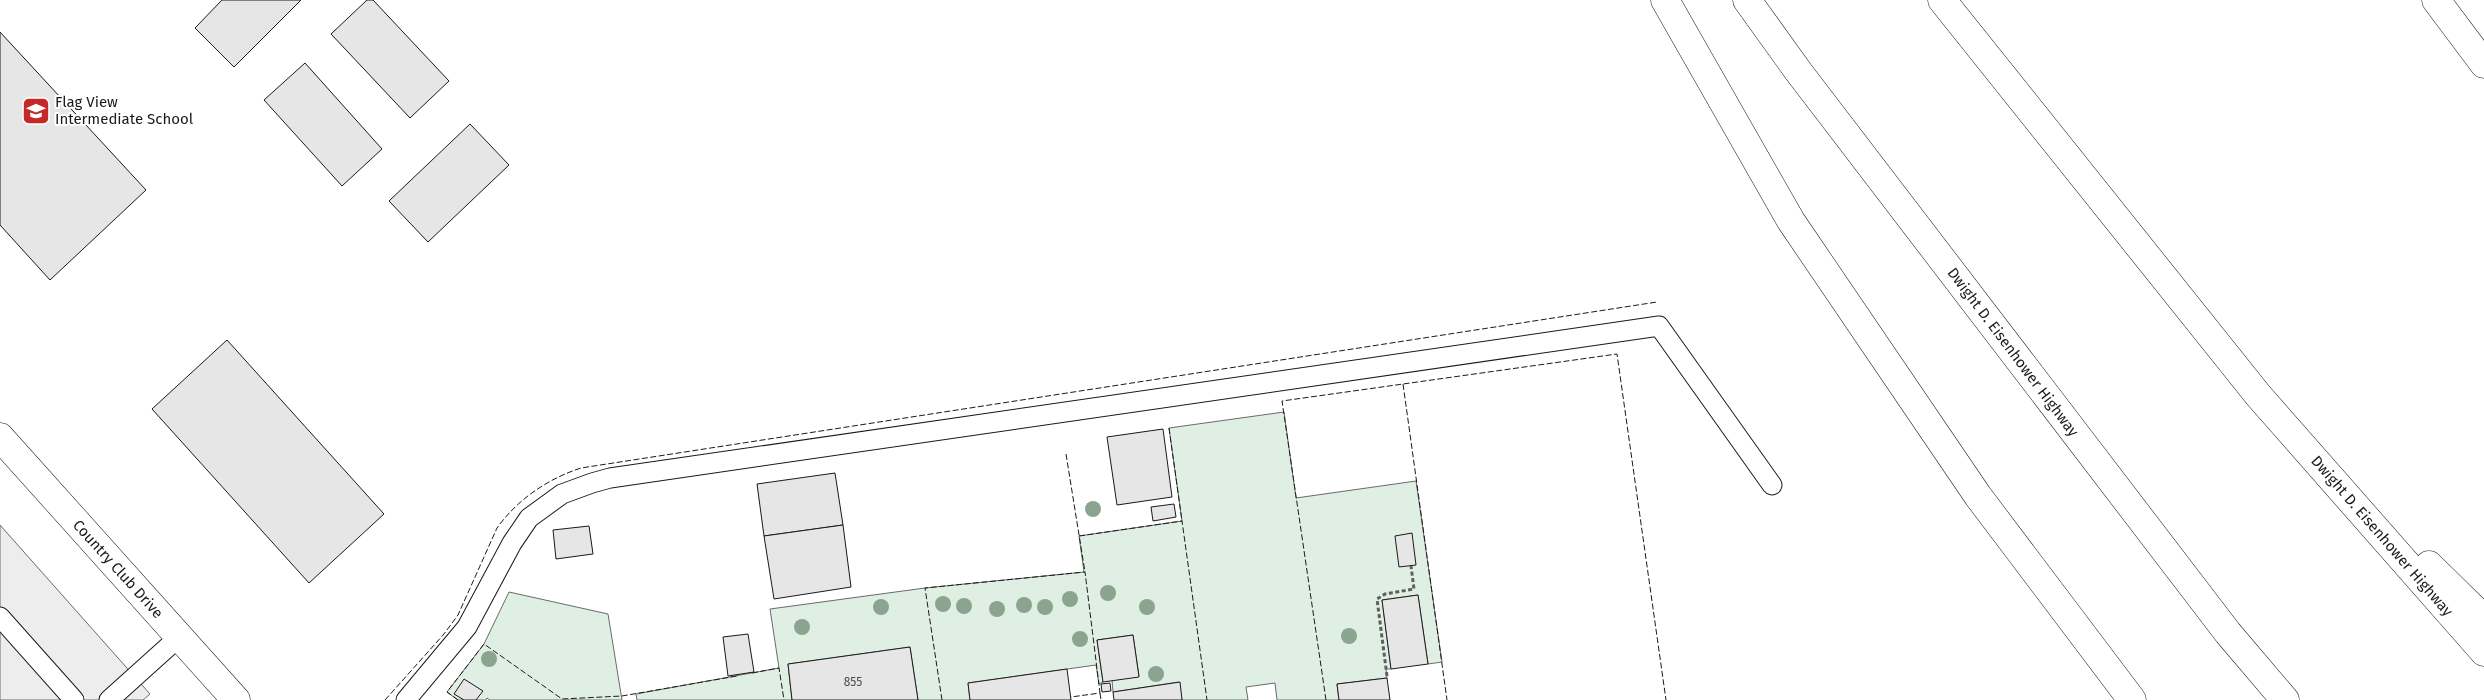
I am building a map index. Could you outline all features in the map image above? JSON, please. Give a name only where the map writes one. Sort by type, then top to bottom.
[{"type":"main road","points":[[1665,0],[1790,221],[1978,496],[2132,700]]},
{"type":"main road","name":"Dwight D. Eisenhower Highway","points":[[1747,0],[1804,79],[2228,633],[2284,700]]},
{"type":"main road","name":"Dwight D. Eisenhower Highway","points":[[1942,0],[2258,394],[2484,652]]},
{"type":"main road","points":[[2436,0],[2484,64]]},
{"type":"main road","points":[[2258,394],[2484,619]]},
{"type":"main road","name":"Country Club Drive","points":[[0,438],[236,700]]},
{"type":"lane","points":[[406,700],[454,645],[467,627],[512,543],[529,518],[562,494],[610,478],[1659,326],[1772,485]]},
{"type":"lane","points":[[0,617],[74,700]]},
{"type":"lane","points":[[109,700],[179,637]]},
{"type":"path","points":[[1387,676],[1378,599],[1385,594],[1414,590],[1411,566]]},
{"type":"green space","points":[[1284,412],[1296,498],[1416,481],[1442,662],[1428,664],[1418,595],[1382,600],[1391,669],[1386,669],[1387,678],[1337,684],[1339,700],[1277,700],[1275,683],[1246,687],[1248,700],[1182,700],[1179,682],[1113,692],[1112,680],[1139,676],[1133,635],[1097,640],[1103,682],[1099,684],[1096,665],[968,683],[970,700],[918,700],[910,647],[788,664],[792,700],[637,700],[636,694],[779,668],[770,609],[925,588],[1084,572],[1079,536],[1182,521],[1169,428]]},
{"type":"green space","points":[[509,592],[608,614],[622,700],[490,700],[487,698],[486,700],[458,700],[447,692],[484,644]]},
{"type":"shaded area","points":[[0,525],[150,694],[143,700],[0,700]]},
{"type":"building","points":[[222,0],[301,0],[234,67],[195,28]]},
{"type":"building","points":[[367,0],[373,0],[449,81],[410,118],[331,34]]},
{"type":"building","name":"Flag View Intermediate School","points":[[0,32],[146,190],[50,280],[0,225]]},
{"type":"building","points":[[305,63],[382,149],[342,186],[264,100]]},
{"type":"building","points":[[470,124],[509,165],[428,242],[389,201]]},
{"type":"building","points":[[227,340],[384,514],[309,583],[152,409]]},
{"type":"building","points":[[1163,429],[1172,497],[1117,505],[1107,437]]},
{"type":"building","points":[[835,473],[843,525],[764,536],[757,484]]},
{"type":"building","points":[[1174,504],[1176,517],[1153,521],[1151,507]]},
{"type":"building","points":[[843,525],[851,587],[774,599],[764,536]]},
{"type":"building","points":[[589,526],[593,554],[556,559],[553,530]]},
{"type":"building","points":[[1412,533],[1416,565],[1399,567],[1395,536]]},
{"type":"building","points":[[1418,595],[1428,664],[1391,669],[1382,600]]},
{"type":"building","points":[[748,634],[754,672],[728,676],[723,637]]},
{"type":"building","points":[[1133,635],[1139,677],[1103,682],[1097,640]]},
{"type":"building","points":[[910,647],[918,700],[792,700],[788,664]]},
{"type":"building","points":[[1067,669],[1071,700],[970,700],[968,683]]},
{"type":"building","points":[[1387,678],[1390,700],[1339,700],[1337,684]]},
{"type":"building","points":[[464,679],[483,691],[476,700],[464,700],[454,694]]},
{"type":"building","points":[[1180,682],[1182,700],[1114,700],[1113,692]]},
{"type":"building","points":[[1110,683],[1111,691],[1102,692],[1101,684]]},
{"type":"fence","points":[[385,700],[444,634],[458,615],[497,528],[505,518],[523,500],[545,484],[581,468],[1657,302]]},
{"type":"fence","points":[[1326,700],[1282,401],[1617,354],[1666,700]]},
{"type":"fence","points":[[1403,384],[1447,700]]},
{"type":"fence","points":[[1169,428],[1182,521]]},
{"type":"fence","points":[[1066,454],[1085,572]]},
{"type":"fence","points":[[1079,536],[1182,521],[1207,700]]},
{"type":"fence","points":[[942,700],[925,588],[1085,572],[1100,693],[1071,697]]},
{"type":"fence","points":[[458,700],[447,692],[484,644],[562,699],[622,696],[737,676]]},
{"type":"fence","points":[[752,673],[779,668],[784,700]]},
{"type":"fence","points":[[1100,693],[1101,700]]},
{"type":"place","name":"Flag View Intermediate School","points":[[36,111]]}]
